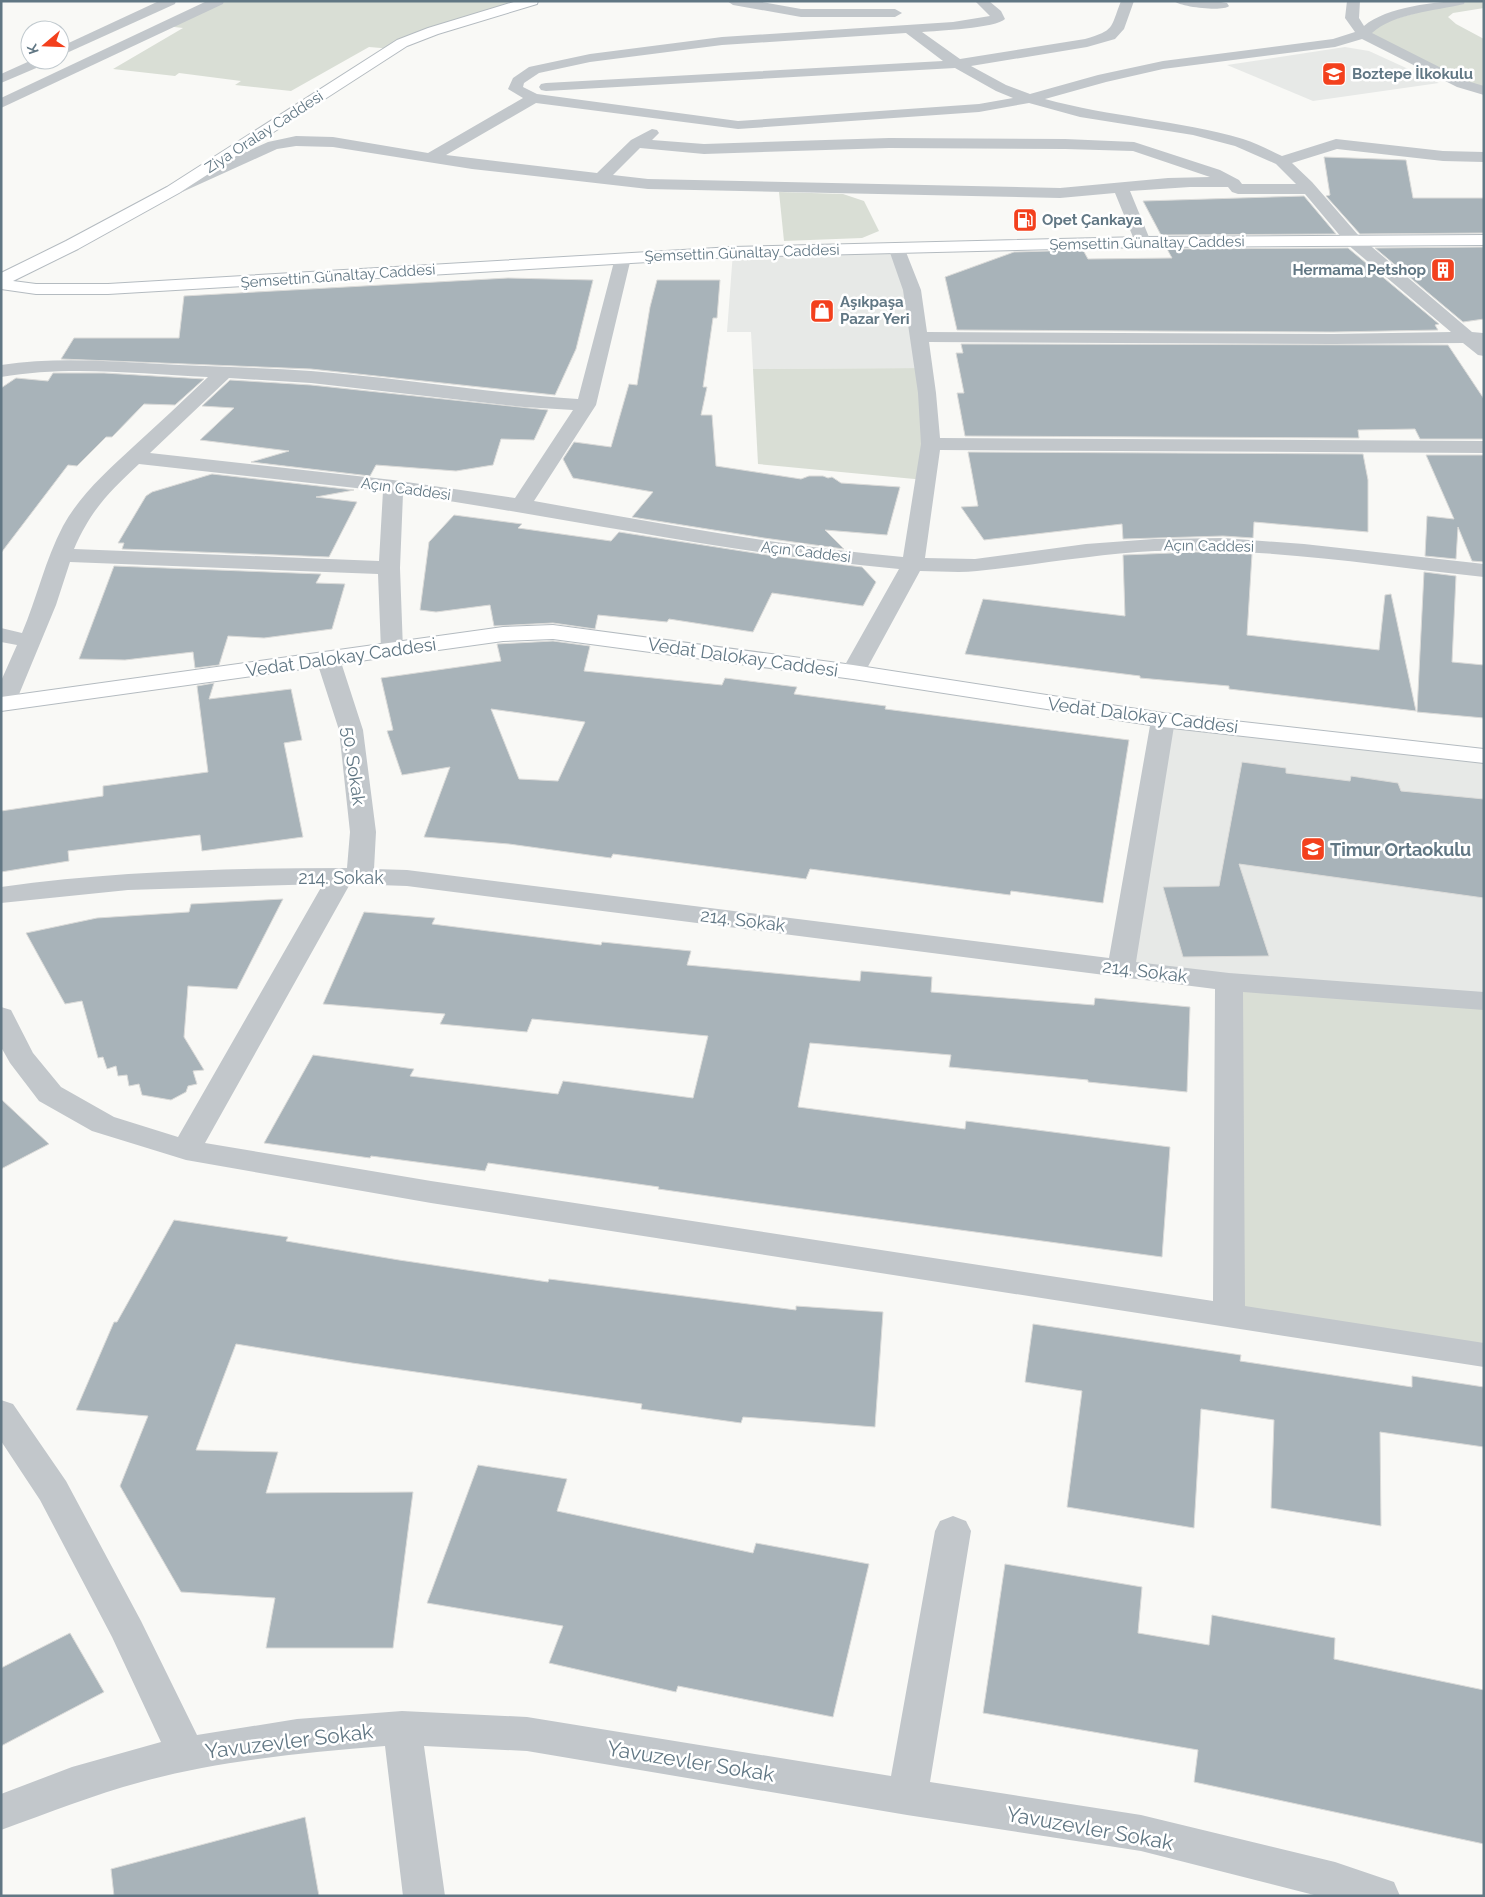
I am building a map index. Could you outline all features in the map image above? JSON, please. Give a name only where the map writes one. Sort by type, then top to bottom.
[{"type":"street","points":[[70,47],[170,1]]},
{"type":"street","points":[[1,104],[218,1]]},
{"type":"street","name":"Ziya Oralay Caddesi","points":[[1,280],[72,245],[173,190],[402,43],[532,1]]},
{"type":"street","points":[[733,1],[801,13],[909,13]]},
{"type":"street","points":[[514,88],[518,82],[534,70],[590,58],[722,42],[910,29],[987,22],[998,19],[996,14],[981,1]]},
{"type":"street","points":[[514,88],[958,64],[1087,43],[1110,36],[1117,29],[1128,1]]},
{"type":"street","points":[[1180,1],[1222,6]]},
{"type":"street","points":[[1354,1],[1352,18],[1363,34],[1416,63],[1462,84],[1484,91]]},
{"type":"street","points":[[514,88],[534,98],[718,123],[759,124],[942,112],[979,108],[1029,99],[1103,78],[1163,64],[1335,43],[1363,34],[1372,25],[1397,16],[1459,1]]},
{"type":"street","points":[[938,14],[996,14]]},
{"type":"street","points":[[910,29],[958,64],[1001,88],[1029,99],[1080,113],[1193,131],[1240,143],[1281,160],[1353,240],[1477,337],[1484,351]]},
{"type":"street","points":[[1,79],[21,70]]},
{"type":"street","points":[[430,158],[534,98]]},
{"type":"street","points":[[601,178],[636,143],[676,117]]},
{"type":"street","points":[[173,190],[266,148],[289,141],[333,142],[530,172],[648,184],[1060,193],[1176,181],[1203,180],[1233,183]]},
{"type":"street","points":[[636,143],[704,149],[889,143],[1066,144],[1134,148],[1185,162],[1214,173],[1233,183],[1238,189],[1309,189]]},
{"type":"street","points":[[1281,160],[1336,144],[1442,156],[1484,157]]},
{"type":"street","points":[[1121,188],[1143,242]]},
{"type":"street","name":"Şemsettin Günaltay Caddesi","points":[[1,284],[36,289],[108,289],[623,258],[896,247],[1143,242],[1484,240]]},
{"type":"street","points":[[853,672],[913,564],[931,444],[920,337],[912,290],[896,247]]},
{"type":"street","points":[[521,505],[586,405],[623,258]]},
{"type":"street","points":[[920,337],[1477,337]]},
{"type":"street","points":[[1,371],[31,366],[76,365],[311,376],[495,398],[586,405]]},
{"type":"street","points":[[2,704],[45,605],[61,555],[74,525],[94,497],[132,457],[225,372]]},
{"type":"street","points":[[931,444],[1484,447]]},
{"type":"street","name":"Açın Caddesi","points":[[132,457],[393,486],[521,505],[705,538],[824,556],[913,564],[975,565],[1086,550],[1154,545],[1223,544],[1304,550],[1484,571]]},
{"type":"street","points":[[392,650],[389,568],[393,486]]},
{"type":"street","points":[[61,555],[389,568]]},
{"type":"street","name":"Vedat Dalokay Caddesi","points":[[2,704],[503,634],[553,632],[853,672],[1163,720],[1484,756]]},
{"type":"street","points":[[1,635],[30,642]]},
{"type":"street","name":"50. Sokak","points":[[328,659],[351,730],[363,832],[351,876]]},
{"type":"street","points":[[1122,968],[1163,720]]},
{"type":"street","points":[[186,1150],[351,876]]},
{"type":"street","name":"214. Sokak","points":[[1,895],[176,878],[351,876],[407,878],[1229,982],[1484,1001]]},
{"type":"street","points":[[1229,982],[1230,1316]]},
{"type":"street","points":[[1,1016],[20,1056],[50,1094],[103,1124],[186,1150],[432,1192],[1484,1355]]},
{"type":"street","points":[[1,1413],[53,1491],[128,1632],[187,1755]]},
{"type":"street","points":[[907,1797],[953,1531]]},
{"type":"street","points":[[402,1728],[424,1896]]},
{"type":"street","name":"Yavuzevler Sokak","points":[[1,1812],[72,1785],[142,1764],[297,1736],[402,1728],[527,1734],[907,1797],[1141,1833],[1335,1881],[1379,1896]]},
{"type":"shaded area","points":[[218,1],[532,1],[393,49],[369,47],[291,91],[235,85],[241,81],[179,73],[175,76],[113,69],[183,28],[166,26]]},
{"type":"shaded area","points":[[1459,1],[1484,1],[1484,8],[1453,13],[1448,17],[1456,24],[1484,39],[1484,91],[1363,34],[1373,25]]},
{"type":"shaded area","name":"Boztepe İlkokulu","points":[[1345,47],[1369,51],[1439,83],[1313,101],[1227,65]]},
{"type":"shaded area","points":[[779,192],[843,194],[864,201],[879,231],[862,238],[784,241]]},
{"type":"shaded area","name":"Aşıkpaşa Pazar Yeri","points":[[896,247],[924,368],[753,369],[751,332],[727,332],[733,252]]},
{"type":"shaded area","points":[[924,368],[925,480],[758,464],[753,369]]},
{"type":"shaded area","name":"Timur Ortaokulu","points":[[1163,720],[1484,756],[1484,1001],[1121,969]]},
{"type":"shaded area","points":[[1229,982],[1484,1001],[1484,1355],[1229,1316]]},
{"type":"building","points":[[1324,157],[1406,160],[1413,198],[1484,198],[1484,233],[1360,234],[1326,196],[1330,195]]},
{"type":"building","points":[[1304,196],[1336,234],[1161,235],[1143,201]]},
{"type":"building","points":[[1484,247],[1484,319],[1463,322],[1375,248]]},
{"type":"building","points":[[1348,248],[1439,324],[1435,325],[1438,330],[1333,332],[957,330],[945,277],[1014,252],[1083,250],[1088,259],[1172,258],[1167,249]]},
{"type":"building","points":[[508,278],[593,280],[576,349],[555,395],[311,369],[61,359],[74,338],[179,338],[184,296]]},
{"type":"building","points":[[657,280],[720,280],[717,318],[713,318],[703,387],[707,387],[701,415],[712,415],[716,466],[801,479],[809,476],[823,476],[832,477],[841,483],[900,487],[887,535],[825,530],[844,549],[632,517],[653,492],[573,478],[563,459],[574,442],[611,447],[629,384],[637,385],[650,307]]},
{"type":"building","points":[[961,344],[1448,345],[1484,399],[1484,439],[1420,439],[1415,429],[1358,430],[1359,438],[965,436],[957,393],[964,393],[956,353],[963,353]]},
{"type":"building","points":[[53,373],[104,373],[204,379],[175,405],[144,404],[112,437],[106,437],[77,466],[68,465],[1,553],[1,388],[16,378],[48,381]]},
{"type":"building","points":[[230,380],[311,385],[548,410],[534,440],[501,439],[493,465],[456,471],[376,465],[370,476],[251,462],[289,451],[200,440],[234,408],[202,406]]},
{"type":"building","points":[[968,452],[1363,454],[1368,480],[1368,532],[1254,522],[1253,538],[1223,536],[1123,539],[1122,524],[984,540],[961,507],[978,506]]},
{"type":"building","points":[[1426,455],[1484,455],[1484,562],[1472,561],[1458,527],[1456,559],[1425,556],[1427,516],[1454,519]]},
{"type":"building","points":[[212,474],[354,490],[316,497],[357,502],[329,557],[122,549],[124,543],[118,543],[146,496],[152,492]]},
{"type":"building","points":[[454,515],[522,524],[518,528],[611,541],[619,532],[774,556],[862,567],[876,582],[863,606],[772,593],[753,632],[669,619],[667,622],[598,615],[595,629],[553,623],[494,626],[490,605],[436,612],[420,610],[429,542]]},
{"type":"building","points":[[1196,552],[1252,554],[1247,635],[1379,650],[1385,595],[1391,594],[1416,711],[1229,689],[1229,686],[1140,678],[1140,676],[965,654],[983,599],[1125,616],[1123,555]]},
{"type":"building","points":[[114,566],[321,574],[316,583],[345,584],[332,629],[264,638],[228,636],[219,665],[195,668],[193,652],[125,660],[79,659]]},
{"type":"building","points":[[1424,572],[1456,576],[1452,662],[1484,665],[1484,718],[1417,712]]},
{"type":"building","points":[[553,641],[590,646],[584,671],[722,685],[725,678],[797,687],[794,694],[886,706],[885,709],[1129,740],[1103,903],[1011,891],[1010,895],[810,869],[806,879],[613,854],[611,858],[509,844],[424,837],[450,767],[402,775],[387,731],[393,730],[381,678],[501,661],[497,644]],"holes":[[[491,709],[585,722],[558,781],[519,779]]]},
{"type":"building","points":[[214,683],[209,699],[291,689],[302,740],[284,743],[303,837],[202,851],[200,835],[68,851],[69,861],[1,872],[1,811],[103,796],[103,786],[208,772],[197,686]]},
{"type":"building","points":[[1242,762],[1286,768],[1286,773],[1350,781],[1351,776],[1398,783],[1401,791],[1484,799],[1484,898],[1239,864],[1269,956],[1183,957],[1163,887],[1219,886]]},
{"type":"building","points":[[283,899],[237,989],[188,986],[184,1037],[204,1070],[193,1071],[197,1084],[188,1086],[186,1092],[171,1100],[142,1095],[139,1084],[129,1086],[127,1075],[118,1076],[116,1066],[107,1069],[103,1057],[98,1058],[82,1001],[65,1004],[26,933],[97,918],[189,912],[191,904]]},
{"type":"building","points":[[364,912],[435,918],[432,924],[601,945],[602,942],[691,951],[687,965],[860,981],[861,971],[932,977],[931,992],[1094,1005],[1095,998],[1190,1007],[1187,1092],[1088,1082],[1088,1080],[949,1067],[951,1055],[810,1043],[798,1107],[965,1129],[966,1121],[1170,1147],[1162,1257],[758,1203],[488,1163],[485,1171],[371,1156],[370,1158],[264,1143],[313,1055],[414,1069],[410,1076],[558,1094],[563,1081],[693,1098],[708,1036],[532,1019],[527,1032],[440,1024],[445,1014],[323,1004]]},
{"type":"building","points":[[1,1099],[49,1144],[1,1169]]},
{"type":"building","points":[[174,1220],[288,1237],[286,1241],[399,1260],[548,1282],[549,1279],[796,1310],[796,1306],[883,1312],[875,1427],[743,1417],[741,1423],[641,1409],[642,1404],[352,1363],[236,1344],[196,1450],[278,1452],[266,1493],[413,1492],[393,1648],[266,1648],[275,1598],[181,1592],[120,1486],[148,1416],[76,1410],[114,1322],[117,1322]]},
{"type":"building","points":[[1033,1324],[1241,1355],[1240,1361],[1412,1387],[1412,1376],[1484,1387],[1484,1447],[1380,1432],[1381,1526],[1271,1508],[1274,1420],[1201,1409],[1194,1528],[1067,1507],[1082,1391],[1025,1382]]},
{"type":"building","points":[[478,1465],[567,1479],[557,1511],[753,1553],[756,1543],[869,1564],[833,1717],[678,1686],[676,1692],[549,1663],[563,1626],[427,1603]]},
{"type":"building","points":[[1005,1564],[1142,1587],[1138,1633],[1209,1645],[1212,1615],[1335,1638],[1334,1659],[1484,1690],[1484,1844],[1194,1782],[1198,1750],[983,1713]]},
{"type":"building","points":[[70,1633],[104,1692],[1,1746],[1,1668]]},
{"type":"building","points":[[305,1817],[319,1896],[114,1896],[111,1869]]},
{"type":"place","name":"Boztepe İlkokulu","points":[[1334,74]]},
{"type":"place","name":"Opet Çankaya","points":[[1025,220]]},
{"type":"place","name":"Hermama Petshop","points":[[1443,270]]},
{"type":"place","name":"Aşıkpaşa Pazar Yeri","points":[[822,311]]},
{"type":"place","name":"Timur Ortaokulu","points":[[1313,849]]}]
